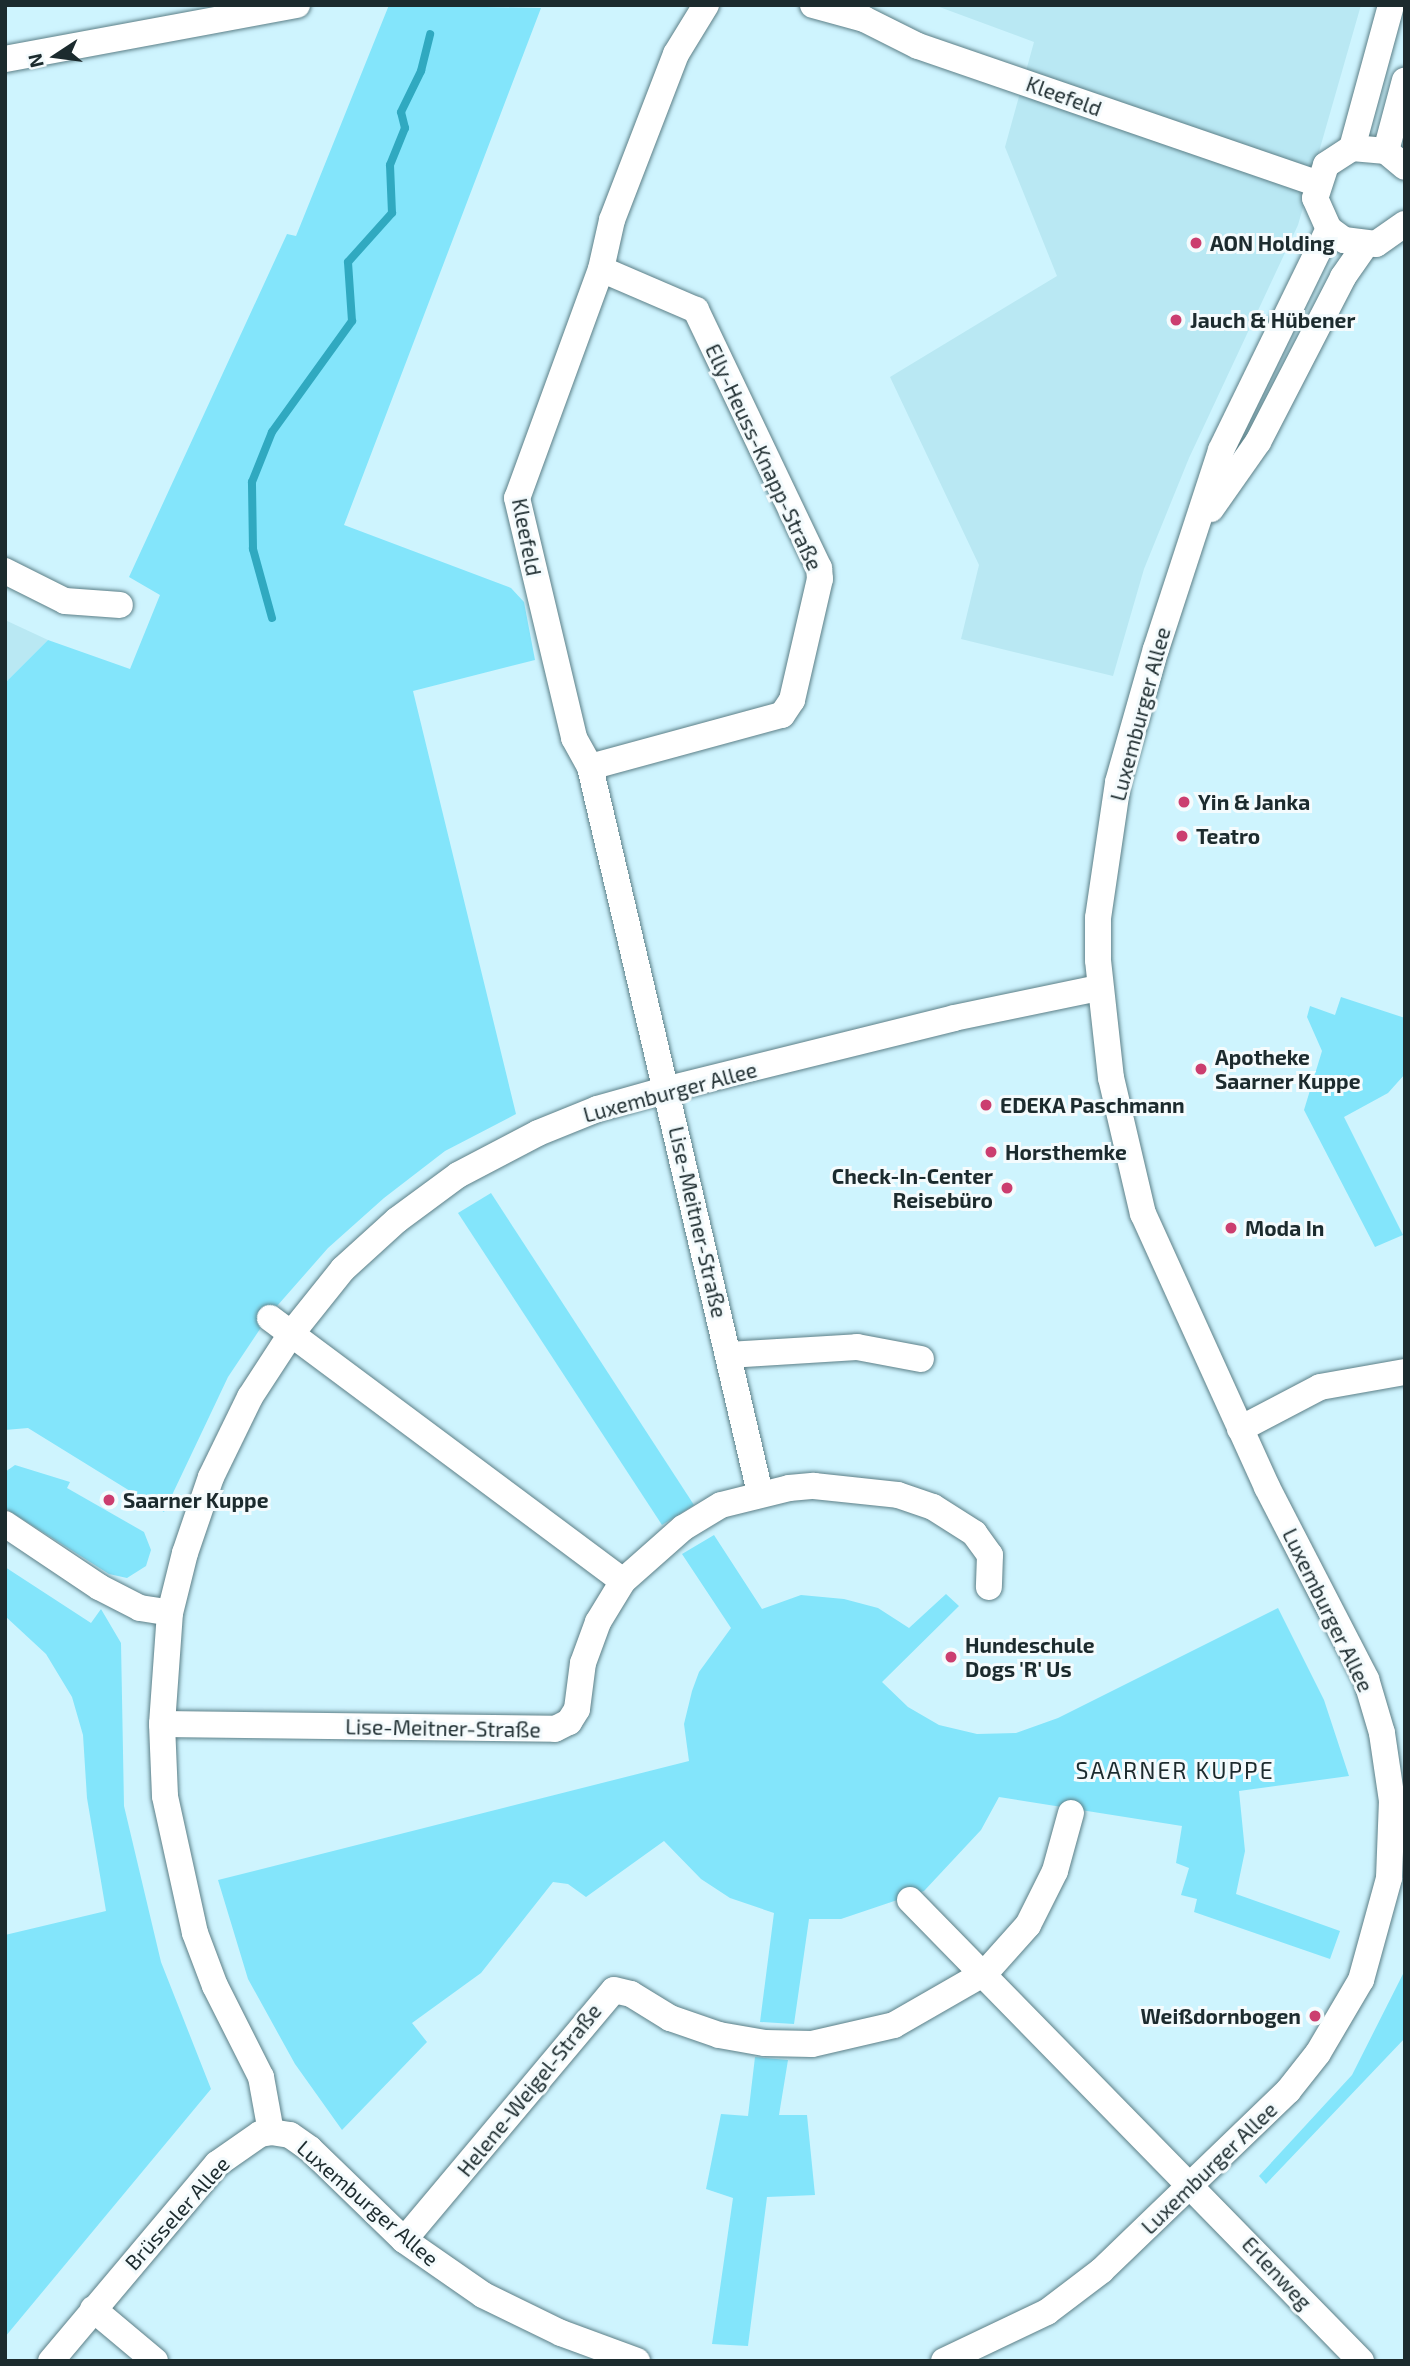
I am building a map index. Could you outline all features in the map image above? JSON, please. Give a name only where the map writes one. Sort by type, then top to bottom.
[{"type":"street","points":[[5,59],[297,5]]},
{"type":"street","name":"Kleefeld","points":[[668,1088],[590,767],[574,738],[517,498],[601,269],[612,219],[676,54],[706,5]]},
{"type":"street","name":"Kleefeld","points":[[813,5],[864,19],[918,46],[1317,183]]},
{"type":"street","points":[[1391,5],[1352,148],[1326,165],[1317,183],[1318,213],[1329,229],[1344,240],[1365,245],[1398,233],[1405,224]]},
{"type":"street","points":[[1352,148],[1395,159],[1405,80]]},
{"type":"street","name":"Luxemburger Allee","points":[[944,2361],[1047,2312],[1101,2271],[1288,2091],[1318,2053],[1361,1980],[1388,1878],[1392,1801],[1382,1733],[1366,1679],[1240,1429],[1143,1214],[1123,1140],[1099,988],[1098,918],[1118,782],[1220,450],[1329,229]]},
{"type":"street","name":"Luxemburger Allee","points":[[1197,528],[1258,442],[1343,277],[1365,245]]},
{"type":"street","name":"Elly-Heuss-Knapp-Straße","points":[[590,767],[782,715],[792,700],[820,579],[819,568],[696,310],[601,269]]},
{"type":"street","points":[[5,571],[65,601],[120,605]]},
{"type":"street","name":"Luxemburger Allee","points":[[637,2361],[561,2333],[483,2295],[404,2240],[310,2149],[290,2135],[271,2132],[261,2077],[215,1986],[188,1908],[165,1796],[162,1724],[170,1613],[211,1477],[250,1397],[291,1334],[343,1269],[397,1220],[458,1175],[597,1108],[954,1018],[1099,988]]},
{"type":"street","name":"Lise-Meitner-Straße","points":[[668,1088],[760,1493]]},
{"type":"street","points":[[270,1318],[623,1581]]},
{"type":"street","points":[[728,1355],[857,1347],[921,1359]]},
{"type":"street","points":[[1240,1429],[1320,1387],[1405,1373]]},
{"type":"street","name":"Lise-Meitner-Straße","points":[[162,1724],[555,1729],[569,1722],[577,1709],[583,1663],[598,1622],[623,1581],[683,1528],[721,1506],[760,1493],[814,1486],[898,1495],[933,1507],[974,1532],[990,1556],[989,1587]]},
{"type":"street","points":[[5,1524],[99,1587],[140,1608],[170,1613]]},
{"type":"street","name":"Helene-Weigel-Straße","points":[[404,2240],[614,1990],[631,1994],[670,2018],[719,2035],[765,2043],[812,2045],[894,2025],[986,1972],[1028,1925],[1055,1871],[1071,1813]]},
{"type":"street","points":[[910,1900],[986,1972],[1191,2187]]},
{"type":"street","name":"Brüsseler Allee","points":[[51,2361],[217,2164],[260,2134],[271,2132]]},
{"type":"street","name":"Erlenweg","points":[[1191,2187],[1361,2361]]},
{"type":"street","points":[[93,2309],[155,2361]]},
{"type":"shaded area","points":[[389,5],[541,8],[344,525],[511,588],[524,602],[535,660],[413,691],[516,1114],[445,1151],[384,1198],[328,1248],[270,1314],[228,1377],[164,1512],[28,1428],[5,1430],[5,683],[48,640],[130,669],[160,595],[129,577],[287,234],[296,236]]},
{"type":"shaded area","points":[[934,5],[1361,5],[1298,225],[1189,458],[1144,569],[1113,676],[961,639],[979,565],[890,377],[1057,276],[1005,147],[1034,42]]},
{"type":"shaded area","points":[[5,620],[48,640],[5,683]]},
{"type":"shaded area","points":[[1341,997],[1405,1018],[1405,1074],[1388,1093],[1344,1117],[1403,1235],[1375,1247],[1304,1110],[1322,1051],[1307,1017],[1310,1006],[1335,1015]]},
{"type":"shaded area","points":[[491,1193],[694,1505],[662,1525],[458,1213]]},
{"type":"shaded area","points":[[15,1465],[70,1482],[67,1488],[144,1532],[151,1550],[146,1566],[127,1578],[109,1574],[5,1508],[5,1472]]},
{"type":"shaded area","points":[[714,1535],[762,1609],[801,1595],[844,1599],[878,1608],[909,1628],[946,1594],[959,1606],[882,1682],[908,1707],[939,1725],[977,1734],[1016,1733],[1058,1718],[1278,1608],[1324,1700],[1349,1776],[1239,1791],[1245,1851],[1236,1894],[1340,1931],[1330,1959],[1194,1912],[1197,1899],[1181,1895],[1189,1868],[1176,1863],[1182,1826],[999,1797],[981,1830],[924,1891],[841,1919],[809,1919],[794,2024],[760,2022],[774,1913],[730,1898],[701,1879],[664,1841],[586,1897],[568,1884],[553,1882],[481,1973],[412,2023],[427,2042],[342,2130],[295,2064],[248,1979],[218,1880],[689,1761],[684,1724],[692,1691],[699,1672],[731,1628],[682,1554]]},
{"type":"shaded area","points":[[5,1567],[91,1623],[101,1609],[121,1643],[124,1806],[161,1962],[211,2089],[5,2337],[5,1935],[106,1911],[87,1798],[83,1735],[72,1697],[46,1654],[5,1616]]},
{"type":"shaded area","points":[[1405,1970],[1405,2038],[1266,2184],[1259,2176],[1352,2075]]},
{"type":"shaded area","points":[[755,2057],[788,2060],[779,2115],[807,2115],[815,2195],[767,2197],[748,2346],[712,2344],[733,2198],[706,2189],[721,2114],[748,2116]]},
{"type":"waterway","points":[[272,618],[253,549],[252,482],[272,432],[352,321],[348,262],[392,213],[390,165],[405,128],[401,112],[421,71],[430,34]]},
{"type":"place","name":"AON Holding","points":[[1196,243]]},
{"type":"place","name":"Jauch & Hübener","points":[[1176,320]]},
{"type":"place","name":"Yin & Janka","points":[[1184,802]]},
{"type":"place","name":"Teatro","points":[[1182,836]]},
{"type":"place","name":"Apotheke Saarner Kuppe","points":[[1201,1069]]},
{"type":"place","name":"EDEKA Paschmann","points":[[986,1105]]},
{"type":"place","name":"Horsthemke","points":[[991,1152]]},
{"type":"place","name":"Check-In-Center Reisebüro","points":[[1007,1188]]},
{"type":"place","name":"Moda In","points":[[1231,1228]]},
{"type":"place","name":"Saarner Kuppe","points":[[109,1500]]},
{"type":"place","name":"Hundeschule Dogs 'R' Us","points":[[951,1657]]},
{"type":"place","name":"Weißdornbogen","points":[[1315,2016]]},
{"type":"district","name":"SAARNER KUPPE","points":[[1175,1770]]}]
